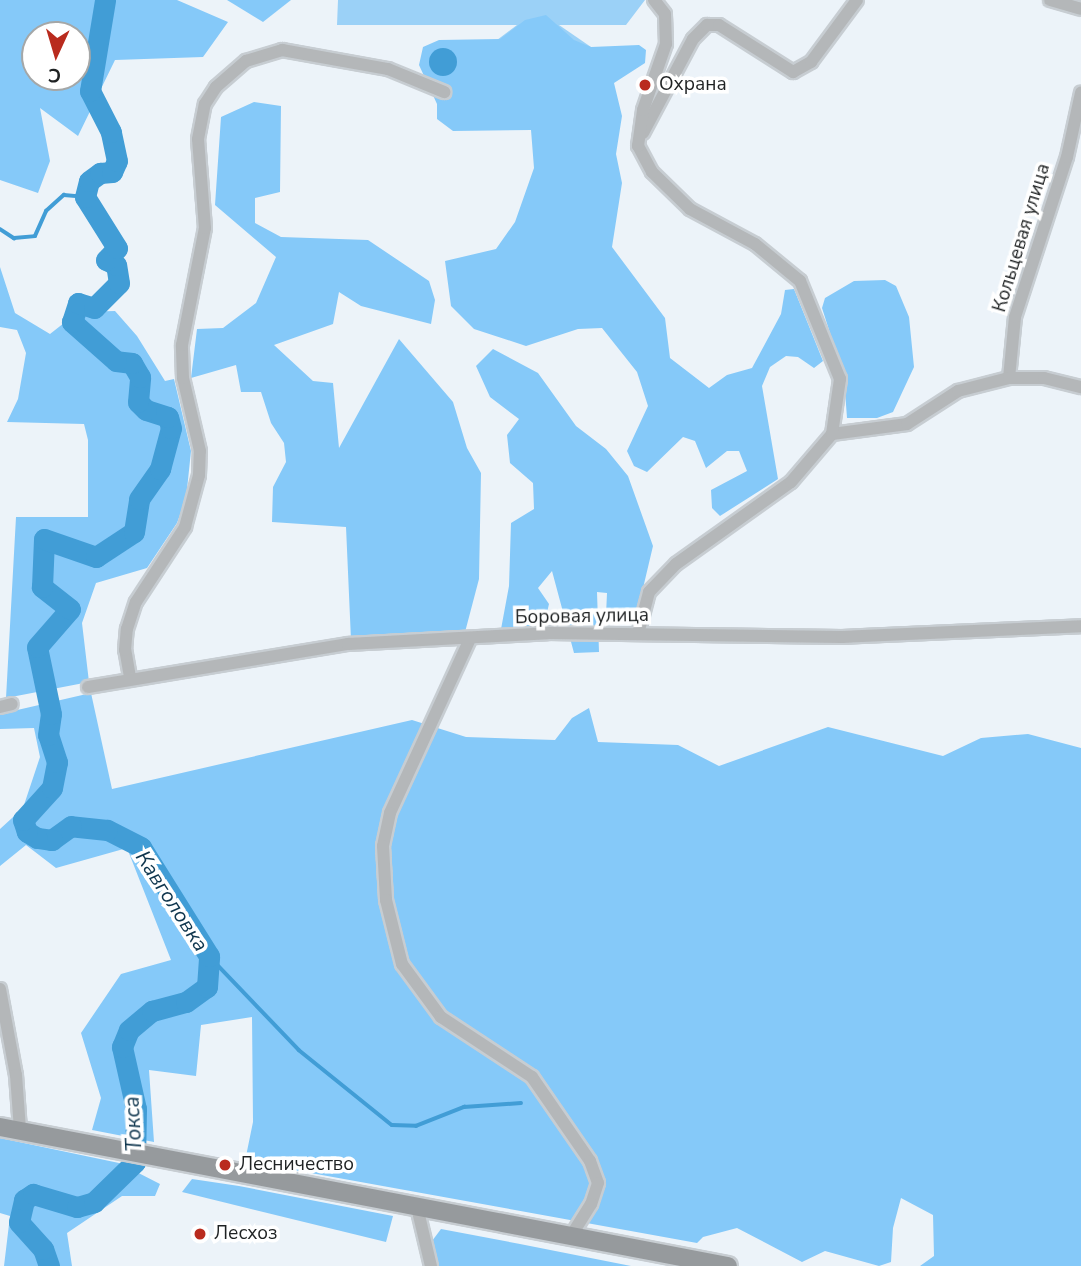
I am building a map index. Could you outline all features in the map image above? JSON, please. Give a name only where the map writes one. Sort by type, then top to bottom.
[{"type":"main road","points":[[0,1127],[149,1158],[572,1234],[728,1266]]},
{"type":"street","points":[[638,634],[649,592],[676,564],[790,482],[832,433],[840,379],[813,304],[800,281],[755,244],[690,209],[652,172],[638,146],[643,110],[667,44],[665,14],[654,0]]},
{"type":"street","points":[[638,146],[693,39],[706,26],[719,24],[793,72],[811,62],[858,0]]},
{"type":"street","points":[[1050,0],[1081,9]]},
{"type":"street","points":[[130,677],[125,650],[127,629],[136,602],[185,527],[199,475],[200,451],[183,378],[182,345],[205,228],[198,139],[205,104],[216,87],[246,61],[282,50],[388,69],[444,92]]},
{"type":"street","name":"Кольцевая улица","points":[[1009,378],[1015,317],[1079,111],[1081,93]]},
{"type":"street","points":[[832,433],[907,424],[958,391],[1009,378],[1044,378],[1081,387]]},
{"type":"street","name":"Боровая улица","points":[[88,687],[130,677],[307,648],[548,634],[842,637],[1081,626]]},
{"type":"street","points":[[469,640],[390,813],[383,846],[386,900],[402,964],[441,1017],[532,1077],[590,1161],[598,1183],[591,1204],[572,1234]]},
{"type":"street","points":[[0,989],[13,1051],[20,1130]]},
{"type":"street","points":[[417,1206],[431,1266]]},
{"type":"shaded area","points":[[0,0],[177,0],[228,22],[203,57],[115,60],[78,136],[40,108],[50,161],[38,193],[0,180]]},
{"type":"shaded area","points":[[227,0],[291,0],[263,22]]},
{"type":"shaded area","points":[[338,0],[645,0],[626,25],[559,25],[591,47],[485,49],[517,25],[337,25]]},
{"type":"shaded area","points":[[546,15],[574,40],[591,47],[639,45],[646,50],[645,63],[614,83],[622,116],[616,154],[622,183],[612,247],[665,318],[670,358],[709,388],[727,375],[752,368],[781,314],[785,290],[794,289],[823,361],[814,368],[798,357],[786,356],[770,367],[762,386],[778,479],[720,516],[712,508],[711,490],[747,471],[739,451],[727,451],[706,468],[695,441],[683,437],[647,472],[634,466],[627,451],[648,406],[637,372],[602,328],[578,329],[526,346],[474,329],[451,306],[445,261],[496,249],[515,222],[534,168],[531,130],[453,131],[437,119],[437,104],[419,65],[423,47],[439,40],[500,39],[525,20]]},
{"type":"shaded area","points":[[443,48],[453,52],[457,62],[453,72],[443,76],[433,72],[429,62],[433,52]]},
{"type":"shaded area","points":[[254,102],[281,106],[280,192],[255,198],[255,223],[281,237],[368,240],[429,281],[435,300],[431,324],[361,306],[339,292],[333,324],[274,345],[313,381],[333,383],[339,448],[399,339],[453,402],[467,448],[481,473],[479,579],[464,636],[351,640],[346,527],[272,522],[273,487],[286,462],[284,443],[271,423],[261,392],[241,392],[236,365],[191,378],[197,329],[223,328],[256,303],[276,257],[215,205],[221,117]]},
{"type":"shaded area","points":[[0,267],[15,313],[50,334],[78,312],[115,311],[137,336],[165,381],[174,379],[191,451],[186,499],[177,523],[147,568],[96,583],[82,623],[89,682],[6,698],[16,517],[88,517],[88,440],[84,424],[7,422],[18,399],[26,353],[17,330],[0,327]]},
{"type":"shaded area","points":[[885,280],[896,286],[909,317],[914,367],[893,412],[877,418],[847,418],[844,377],[822,308],[825,298],[854,281]]},
{"type":"shaded area","points":[[493,349],[538,373],[576,426],[606,449],[628,476],[653,546],[635,622],[624,613],[606,615],[607,593],[597,592],[599,652],[574,653],[552,571],[538,588],[549,604],[544,625],[532,621],[531,637],[499,640],[509,586],[511,523],[534,509],[533,483],[510,463],[507,435],[519,419],[490,397],[476,366]]},
{"type":"shaded area","points":[[91,693],[112,789],[412,720],[466,737],[555,740],[572,718],[589,708],[598,742],[678,745],[719,766],[828,727],[943,756],[981,738],[1028,734],[1081,748],[1081,1266],[920,1266],[934,1256],[933,1215],[901,1198],[893,1228],[891,1262],[879,1266],[825,1251],[802,1262],[737,1228],[703,1237],[697,1243],[245,1161],[253,1122],[252,1017],[201,1025],[196,1076],[149,1070],[154,1142],[92,1130],[101,1098],[81,1033],[121,974],[171,960],[127,848],[56,868],[26,845],[0,866],[0,829],[23,808],[40,757],[34,728],[0,729],[0,714]]},
{"type":"shaded area","points":[[0,1138],[119,1163],[160,1184],[155,1196],[122,1196],[67,1233],[72,1266],[4,1266],[10,1216],[0,1213]]},
{"type":"shaded area","points":[[192,1179],[393,1216],[386,1242],[182,1192]]},
{"type":"shaded area","points":[[441,1229],[631,1266],[436,1266],[432,1241]]},
{"type":"waterway","name":"Кавголовка","points":[[49,1266],[43,1249],[19,1222],[24,1200],[33,1194],[77,1207],[94,1202],[135,1162],[136,1109],[122,1047],[129,1030],[152,1011],[186,1002],[207,987],[209,956],[141,847],[107,830],[71,826],[52,840],[37,838],[27,832],[23,820],[52,788],[57,762],[48,735],[51,714],[37,647],[70,609],[42,587],[44,539],[96,557],[134,532],[139,499],[160,469],[171,428],[168,417],[146,410],[138,402],[140,377],[132,363],[116,361],[72,322],[78,303],[94,308],[119,283],[116,265],[106,260],[117,248],[85,197],[89,181],[100,173],[112,172],[117,161],[111,132],[90,91],[105,0]]},
{"type":"waterway","points":[[0,229],[14,238],[35,236],[46,211],[64,195],[85,197]]},
{"type":"waterway","points":[[209,956],[299,1050],[392,1125],[416,1126],[464,1107],[521,1103]]},
{"type":"place","name":"Охрана","points":[[645,85]]},
{"type":"place","name":"Лесничество","points":[[225,1165]]},
{"type":"place","name":"Лесхоз","points":[[200,1234]]},
{"type":"water label","name":"Токса","points":[[133,1124]]}]
